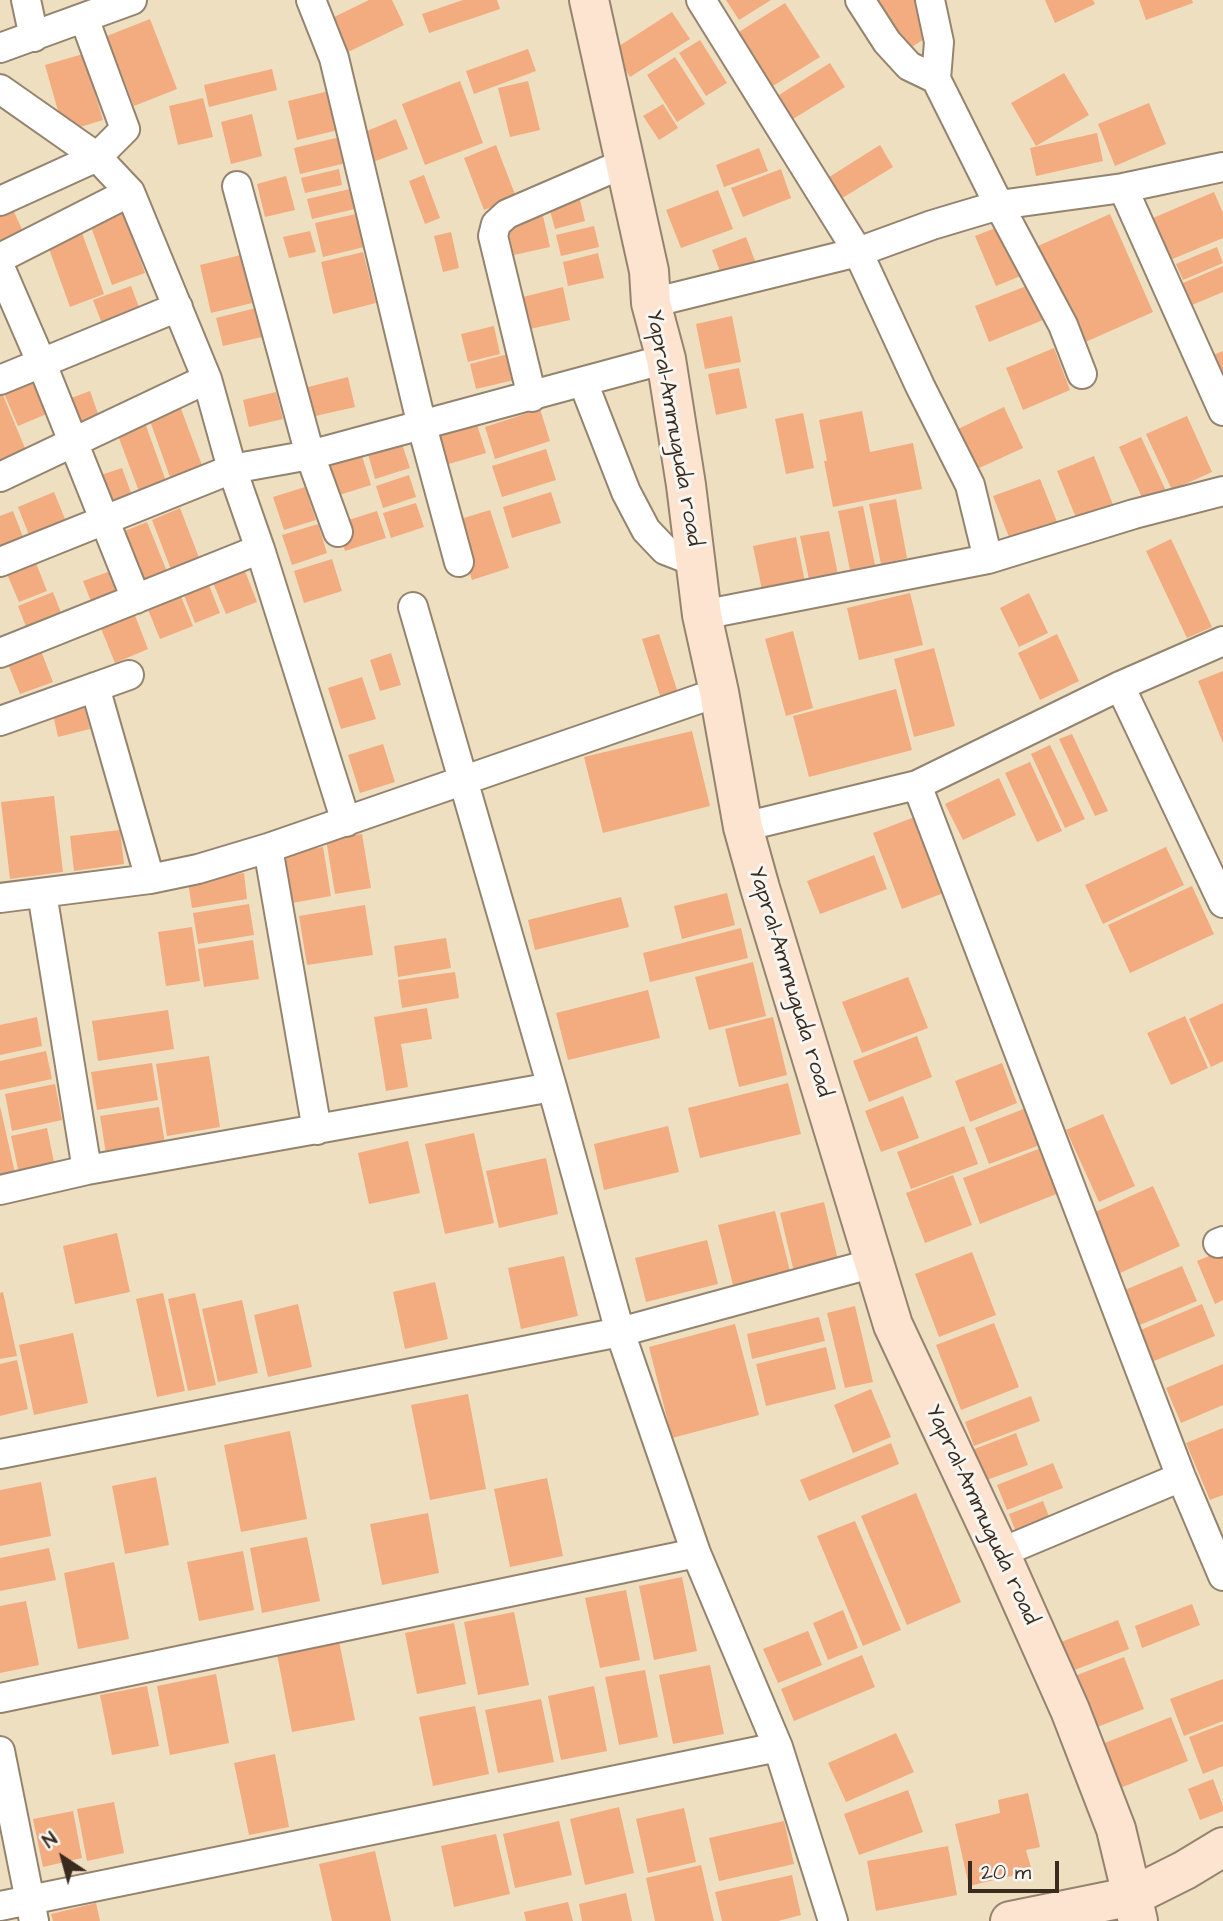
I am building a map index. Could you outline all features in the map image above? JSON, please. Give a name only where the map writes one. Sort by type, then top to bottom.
[{"type":"main road","name":"Yapral-Ammuguda road","points":[[589,0],[649,271],[651,303],[666,359],[686,485],[702,615],[743,827],[893,1325],[1070,1710],[1116,1829],[1136,1908]]},
{"type":"main road","points":[[1010,1921],[1136,1908],[1185,1870],[1223,1847]]},
{"type":"street","points":[[26,0],[34,37]]},
{"type":"street","points":[[311,0],[334,58],[422,426],[458,562]]},
{"type":"street","points":[[701,0],[858,252],[920,386],[970,485],[988,558]]},
{"type":"street","points":[[860,0],[887,42],[909,66],[936,79]]},
{"type":"street","points":[[937,2],[939,42],[936,79],[1063,325],[1082,374]]},
{"type":"street","points":[[0,48],[84,18],[117,3]]},
{"type":"street","points":[[0,201],[97,158],[124,128],[84,18]]},
{"type":"street","points":[[0,89],[97,158],[130,192],[207,379],[232,469],[346,821]]},
{"type":"street","points":[[532,397],[493,236],[496,224],[507,214],[625,163]]},
{"type":"street","points":[[651,303],[858,252],[932,225],[999,205],[1123,188],[1223,167]]},
{"type":"street","points":[[237,186],[310,455],[338,532]]},
{"type":"street","points":[[1123,188],[1223,411]]},
{"type":"street","points":[[0,258],[130,192]]},
{"type":"street","points":[[0,267],[136,598]]},
{"type":"street","points":[[0,380],[178,307]]},
{"type":"street","points":[[0,562],[232,469],[310,455],[666,359]]},
{"type":"street","points":[[0,477],[207,379]]},
{"type":"street","points":[[583,382],[626,492],[646,530],[665,550],[696,562]]},
{"type":"street","points":[[702,615],[988,558],[1134,514],[1223,491]]},
{"type":"street","points":[[0,653],[260,549]]},
{"type":"street","points":[[413,607],[465,781],[620,1332],[696,1553],[778,1748],[833,1921]]},
{"type":"street","points":[[743,827],[917,785],[1120,686],[1223,641]]},
{"type":"street","points":[[0,720],[129,675]]},
{"type":"street","points":[[1120,686],[1223,903]]},
{"type":"street","points":[[94,687],[150,879]]},
{"type":"street","points":[[0,898],[150,879],[198,869],[268,848],[719,692]]},
{"type":"street","points":[[917,785],[1181,1477],[1223,1576]]},
{"type":"street","points":[[268,848],[317,1130]]},
{"type":"street","points":[[42,893],[87,1170]]},
{"type":"street","points":[[0,1190],[87,1170],[552,1087]]},
{"type":"street","points":[[0,1454],[620,1332],[874,1263]]},
{"type":"street","points":[[1000,1553],[1181,1477]]},
{"type":"street","points":[[0,1699],[696,1553]]},
{"type":"street","points":[[0,1906],[33,1910],[778,1748]]},
{"type":"street","points":[[0,1751],[33,1910]]},
{"type":"building","points":[[369,0],[392,0],[404,25],[348,52],[332,18]]},
{"type":"building","points":[[463,0],[497,0],[500,9],[429,33],[422,14]]},
{"type":"building","points":[[726,0],[771,0],[739,20]]},
{"type":"building","points":[[869,0],[920,0],[932,34],[904,52]]},
{"type":"building","points":[[1045,0],[1093,0],[1095,4],[1055,23]]},
{"type":"building","points":[[1139,0],[1192,0],[1193,3],[1146,20]]},
{"type":"building","points":[[785,3],[820,57],[768,89],[734,35]]},
{"type":"building","points":[[672,12],[690,39],[630,77],[613,50]]},
{"type":"building","points":[[150,19],[177,89],[134,106],[107,36]]},
{"type":"building","points":[[700,40],[727,83],[706,96],[679,53]]},
{"type":"building","points":[[528,49],[536,71],[474,94],[466,71]]},
{"type":"building","points":[[83,54],[103,120],[64,132],[45,65]]},
{"type":"building","points":[[675,57],[705,104],[677,122],[647,75]]},
{"type":"building","points":[[830,63],[845,87],[793,119],[779,95]]},
{"type":"building","points":[[272,69],[277,90],[209,107],[204,85]]},
{"type":"building","points":[[1064,73],[1089,115],[1036,146],[1011,103]]},
{"type":"building","points":[[460,81],[483,143],[425,165],[402,104]]},
{"type":"building","points":[[528,81],[540,130],[510,137],[498,88]]},
{"type":"building","points":[[333,90],[342,129],[297,140],[288,101]]},
{"type":"building","points":[[203,98],[213,137],[178,145],[169,106]]},
{"type":"building","points":[[1149,103],[1166,144],[1115,166],[1098,124]]},
{"type":"building","points":[[663,104],[678,128],[659,140],[643,116]]},
{"type":"building","points":[[252,114],[262,156],[231,164],[221,122]]},
{"type":"building","points":[[396,119],[408,149],[373,162],[362,133]]},
{"type":"building","points":[[1097,133],[1103,161],[1036,176],[1030,148]]},
{"type":"building","points":[[340,137],[346,163],[300,174],[294,148]]},
{"type":"building","points":[[496,145],[516,197],[484,210],[464,158]]},
{"type":"building","points":[[880,145],[893,167],[839,200],[826,179]]},
{"type":"building","points":[[759,148],[768,171],[724,187],[716,165]]},
{"type":"building","points":[[339,169],[342,185],[305,193],[301,178]]},
{"type":"building","points":[[781,169],[791,198],[743,217],[731,188]]},
{"type":"building","points":[[424,175],[440,218],[425,224],[409,181]]},
{"type":"building","points":[[286,176],[295,210],[265,217],[257,184]]},
{"type":"building","points":[[350,189],[355,209],[312,219],[307,199]]},
{"type":"building","points":[[718,190],[733,229],[681,248],[666,210]]},
{"type":"building","points":[[1214,192],[1223,213],[1223,238],[1170,260],[1153,218]]},
{"type":"building","points":[[580,200],[585,221],[555,229],[549,207]]},
{"type":"building","points":[[11,205],[25,236],[0,247],[0,210]]},
{"type":"building","points":[[123,212],[145,273],[112,285],[90,224]]},
{"type":"building","points":[[356,214],[364,247],[323,257],[315,223]]},
{"type":"building","points":[[1110,214],[1153,312],[1081,344],[1038,246]]},
{"type":"building","points":[[543,216],[550,247],[514,255],[507,225]]},
{"type":"building","points":[[1008,223],[1028,273],[996,286],[975,236]]},
{"type":"building","points":[[594,226],[599,247],[561,256],[556,235]]},
{"type":"building","points":[[310,231],[316,252],[289,258],[283,237]]},
{"type":"building","points":[[451,232],[459,268],[443,272],[434,236]]},
{"type":"building","points":[[82,233],[104,294],[70,307],[48,246]]},
{"type":"building","points":[[746,237],[758,269],[724,282],[712,250]]},
{"type":"building","points":[[1217,247],[1223,263],[1183,280],[1176,264]]},
{"type":"building","points":[[363,252],[376,303],[333,314],[321,262]]},
{"type":"building","points":[[598,253],[604,278],[568,286],[563,262]]},
{"type":"building","points":[[241,255],[252,303],[211,313],[200,265]]},
{"type":"building","points":[[1223,266],[1223,292],[1192,305],[1183,283]]},
{"type":"building","points":[[1029,285],[1043,320],[989,342],[975,306]]},
{"type":"building","points":[[131,286],[142,315],[104,329],[93,300]]},
{"type":"building","points":[[563,287],[570,320],[530,329],[523,297]]},
{"type":"building","points":[[256,308],[262,337],[223,346],[216,318]]},
{"type":"building","points":[[732,316],[741,362],[705,369],[696,324]]},
{"type":"building","points":[[494,326],[500,354],[468,362],[461,334]]},
{"type":"building","points":[[1054,348],[1070,390],[1023,410],[1006,368]]},
{"type":"building","points":[[1223,351],[1223,378],[1213,355]]},
{"type":"building","points":[[512,353],[518,379],[476,389],[470,364]]},
{"type":"building","points":[[739,368],[747,408],[716,415],[708,374]]},
{"type":"building","points":[[348,377],[355,407],[311,417],[304,388]]},
{"type":"building","points":[[34,378],[49,413],[18,426],[3,391]]},
{"type":"building","points":[[0,388],[27,453],[0,464]]},
{"type":"building","points":[[90,391],[101,422],[78,431],[66,400]]},
{"type":"building","points":[[276,392],[283,419],[249,427],[243,400]]},
{"type":"building","points":[[180,406],[203,468],[171,480],[149,418]]},
{"type":"building","points":[[1004,407],[1023,448],[977,469],[958,429]]},
{"type":"building","points":[[540,409],[550,441],[495,459],[485,427]]},
{"type":"building","points":[[862,411],[870,452],[913,443],[922,489],[833,507],[819,420]]},
{"type":"building","points":[[803,413],[814,468],[786,474],[775,419]]},
{"type":"building","points":[[1187,416],[1212,472],[1172,490],[1146,434]]},
{"type":"building","points":[[476,421],[486,453],[442,466],[432,435]]},
{"type":"building","points":[[145,423],[167,484],[140,494],[117,433]]},
{"type":"building","points":[[1141,437],[1167,493],[1145,504],[1119,447]]},
{"type":"building","points":[[402,444],[410,468],[375,479],[368,454]]},
{"type":"building","points":[[546,449],[556,480],[502,497],[492,466]]},
{"type":"building","points":[[362,456],[371,485],[333,497],[323,468]]},
{"type":"building","points":[[1094,456],[1117,515],[1081,530],[1057,471]]},
{"type":"building","points":[[122,468],[134,501],[110,510],[98,476]]},
{"type":"building","points":[[409,475],[416,497],[383,508],[376,486]]},
{"type":"building","points":[[1040,479],[1061,532],[1014,550],[993,496]]},
{"type":"building","points":[[305,487],[316,520],[284,530],[273,497]]},
{"type":"building","points":[[54,492],[67,524],[31,540],[18,507]]},
{"type":"building","points":[[551,492],[561,523],[512,538],[503,507]]},
{"type":"building","points":[[896,499],[907,558],[881,564],[869,504]]},
{"type":"building","points":[[416,503],[424,527],[391,538],[383,513]]},
{"type":"building","points":[[863,506],[875,565],[850,570],[838,511]]},
{"type":"building","points":[[180,508],[203,568],[175,580],[152,520]]},
{"type":"building","points":[[490,510],[509,568],[472,580],[454,521]]},
{"type":"building","points":[[13,511],[25,542],[0,552],[0,516]]},
{"type":"building","points":[[377,511],[386,538],[345,551],[336,524]]},
{"type":"building","points":[[147,522],[170,579],[142,589],[120,533]]},
{"type":"building","points":[[318,524],[327,553],[292,565],[282,535]]},
{"type":"building","points":[[829,531],[839,579],[810,584],[800,536]]},
{"type":"building","points":[[796,537],[807,592],[764,600],[753,546]]},
{"type":"building","points":[[1171,539],[1212,627],[1187,638],[1146,551]]},
{"type":"building","points":[[332,559],[342,591],[304,603],[294,571]]},
{"type":"building","points":[[36,563],[47,591],[19,602],[7,574]]},
{"type":"building","points":[[243,566],[257,602],[226,614],[211,578]]},
{"type":"building","points":[[108,572],[119,599],[94,609],[83,581]]},
{"type":"building","points":[[207,580],[220,613],[195,623],[182,590]]},
{"type":"building","points":[[53,592],[65,623],[30,637],[18,606]]},
{"type":"building","points":[[910,593],[923,645],[859,660],[847,608]]},
{"type":"building","points":[[1029,593],[1048,633],[1019,647],[1000,608]]},
{"type":"building","points":[[180,594],[193,626],[160,639],[147,607]]},
{"type":"building","points":[[134,613],[148,649],[115,663],[100,626]]},
{"type":"building","points":[[793,631],[813,708],[786,716],[765,639]]},
{"type":"building","points":[[659,634],[678,693],[661,699],[642,639]]},
{"type":"building","points":[[1057,634],[1079,681],[1040,700],[1018,653]]},
{"type":"building","points":[[934,648],[955,726],[914,737],[894,659]]},
{"type":"building","points":[[41,651],[53,682],[20,694],[8,664]]},
{"type":"building","points":[[391,653],[401,685],[380,691],[370,660]]},
{"type":"building","points":[[1223,671],[1223,743],[1198,681]]},
{"type":"building","points":[[362,677],[376,719],[341,729],[328,688]]},
{"type":"building","points":[[896,689],[912,750],[809,777],[793,716]]},
{"type":"building","points":[[83,702],[90,729],[58,737],[52,710]]},
{"type":"building","points":[[692,731],[710,806],[603,833],[584,757]]},
{"type":"building","points":[[1072,734],[1108,811],[1095,816],[1059,739]]},
{"type":"building","points":[[383,744],[395,782],[360,793],[348,755]]},
{"type":"building","points":[[1050,745],[1085,819],[1065,828],[1031,754]]},
{"type":"building","points":[[1030,762],[1062,831],[1037,842],[1005,773]]},
{"type":"building","points":[[999,778],[1016,815],[963,840],[945,804]]},
{"type":"building","points":[[54,796],[63,872],[10,879],[1,802]]},
{"type":"building","points":[[917,816],[946,892],[902,909],[873,833]]},
{"type":"building","points":[[120,830],[124,864],[74,871],[70,836]]},
{"type":"building","points":[[362,834],[371,888],[335,894],[326,839]]},
{"type":"building","points":[[323,847],[331,896],[292,903],[284,854]]},
{"type":"building","points":[[1166,847],[1184,885],[1103,924],[1085,885]]},
{"type":"building","points":[[874,855],[887,889],[820,914],[807,881]]},
{"type":"building","points":[[244,873],[247,899],[192,908],[188,882]]},
{"type":"building","points":[[1192,886],[1214,934],[1130,973],[1108,925]]},
{"type":"building","points":[[727,893],[735,925],[682,939],[674,906]]},
{"type":"building","points":[[621,897],[629,927],[535,950],[528,920]]},
{"type":"building","points":[[249,904],[254,935],[198,944],[193,913]]},
{"type":"building","points":[[365,905],[373,955],[307,965],[299,916]]},
{"type":"building","points":[[192,927],[200,981],[166,986],[158,932]]},
{"type":"building","points":[[741,928],[748,958],[650,982],[643,953]]},
{"type":"building","points":[[446,938],[451,968],[398,977],[394,946]]},
{"type":"building","points":[[253,940],[259,979],[204,987],[198,949]]},
{"type":"building","points":[[753,962],[766,1016],[709,1030],[695,977]]},
{"type":"building","points":[[455,972],[459,998],[402,1008],[398,980]]},
{"type":"building","points":[[908,977],[928,1028],[862,1053],[842,1002]]},
{"type":"building","points":[[648,990],[660,1038],[568,1060],[556,1013]]},
{"type":"building","points":[[1223,1003],[1223,1061],[1211,1067],[1189,1019]]},
{"type":"building","points":[[427,1008],[432,1039],[401,1044],[408,1087],[386,1091],[374,1017]]},
{"type":"building","points":[[168,1010],[174,1049],[98,1061],[92,1021]]},
{"type":"building","points":[[1185,1016],[1208,1068],[1171,1085],[1147,1033]]},
{"type":"building","points":[[37,1017],[42,1046],[0,1055],[0,1025]]},
{"type":"building","points":[[773,1017],[787,1075],[739,1087],[725,1029]]},
{"type":"building","points":[[917,1036],[932,1077],[869,1102],[853,1061]]},
{"type":"building","points":[[46,1051],[52,1079],[0,1090],[0,1061]]},
{"type":"building","points":[[209,1056],[220,1127],[167,1136],[156,1064]]},
{"type":"building","points":[[152,1063],[158,1100],[97,1110],[91,1072]]},
{"type":"building","points":[[1002,1063],[1017,1103],[970,1122],[955,1081]]},
{"type":"building","points":[[788,1083],[801,1134],[700,1158],[688,1108]]},
{"type":"building","points":[[55,1084],[62,1120],[12,1131],[5,1094]]},
{"type":"building","points":[[903,1096],[919,1138],[881,1152],[865,1111]]},
{"type":"building","points":[[0,1106],[15,1173],[0,1176]]},
{"type":"building","points":[[159,1107],[165,1144],[106,1154],[100,1116]]},
{"type":"building","points":[[1026,1108],[1040,1145],[989,1164],[975,1128]]},
{"type":"building","points":[[1103,1114],[1135,1186],[1099,1202],[1066,1130]]},
{"type":"building","points":[[668,1126],[679,1172],[604,1190],[594,1144]]},
{"type":"building","points":[[964,1126],[978,1164],[911,1189],[897,1152]]},
{"type":"building","points":[[47,1128],[55,1167],[19,1174],[11,1136]]},
{"type":"building","points":[[474,1133],[494,1223],[445,1234],[425,1144]]},
{"type":"building","points":[[408,1141],[420,1193],[369,1204],[358,1153]]},
{"type":"building","points":[[1041,1148],[1059,1193],[980,1224],[963,1178]]},
{"type":"building","points":[[546,1158],[558,1214],[499,1228],[486,1171]]},
{"type":"building","points":[[953,1175],[972,1225],[925,1243],[906,1193]]},
{"type":"building","points":[[1153,1186],[1180,1246],[1120,1273],[1093,1213]]},
{"type":"building","points":[[824,1202],[838,1260],[794,1272],[780,1213]]},
{"type":"building","points":[[775,1211],[790,1271],[733,1285],[718,1225]]},
{"type":"building","points":[[117,1233],[130,1292],[75,1304],[63,1246]]},
{"type":"building","points":[[707,1240],[718,1284],[646,1302],[635,1258]]},
{"type":"building","points":[[1223,1250],[1223,1300],[1215,1304],[1197,1261]]},
{"type":"building","points":[[972,1252],[996,1315],[939,1337],[915,1274]]},
{"type":"building","points":[[564,1256],[578,1316],[521,1329],[508,1268]]},
{"type":"building","points":[[1182,1266],[1197,1301],[1135,1327],[1120,1292]]},
{"type":"building","points":[[435,1282],[448,1339],[405,1349],[393,1292]]},
{"type":"building","points":[[3,1292],[17,1356],[0,1359],[0,1293]]},
{"type":"building","points":[[163,1293],[185,1391],[157,1397],[136,1299]]},
{"type":"building","points":[[195,1293],[216,1385],[188,1391],[168,1299]]},
{"type":"building","points":[[242,1300],[258,1373],[218,1382],[202,1309]]},
{"type":"building","points":[[298,1304],[312,1367],[268,1377],[254,1315]]},
{"type":"building","points":[[1202,1304],[1215,1336],[1149,1363],[1136,1332]]},
{"type":"building","points":[[855,1306],[873,1382],[845,1388],[827,1313]]},
{"type":"building","points":[[819,1317],[825,1341],[752,1359],[747,1334]]},
{"type":"building","points":[[994,1323],[1019,1387],[961,1410],[936,1345]]},
{"type":"building","points":[[735,1324],[759,1415],[672,1438],[649,1347]]},
{"type":"building","points":[[73,1333],[88,1403],[34,1415],[19,1345]]},
{"type":"building","points":[[826,1347],[836,1389],[766,1406],[756,1364]]},
{"type":"building","points":[[17,1360],[28,1409],[0,1416],[0,1364]]},
{"type":"building","points":[[1223,1364],[1223,1405],[1181,1423],[1166,1388]]},
{"type":"building","points":[[871,1389],[891,1437],[853,1453],[834,1405]]},
{"type":"building","points":[[468,1394],[486,1489],[430,1500],[411,1405]]},
{"type":"building","points":[[1031,1396],[1040,1421],[974,1446],[965,1422]]},
{"type":"building","points":[[1223,1428],[1223,1495],[1210,1500],[1186,1443]]},
{"type":"building","points":[[290,1431],[307,1519],[241,1532],[224,1445]]},
{"type":"building","points":[[1016,1433],[1028,1465],[984,1481],[972,1450]]},
{"type":"building","points":[[891,1443],[899,1464],[809,1501],[800,1480]]},
{"type":"building","points":[[1053,1463],[1063,1488],[1007,1510],[997,1485]]},
{"type":"building","points":[[156,1477],[169,1545],[125,1554],[112,1486]]},
{"type":"building","points":[[547,1478],[563,1556],[510,1567],[494,1489]]},
{"type":"building","points":[[41,1482],[51,1536],[0,1546],[0,1490]]},
{"type":"building","points":[[916,1493],[961,1602],[907,1625],[861,1516]]},
{"type":"building","points":[[1043,1501],[1052,1524],[1018,1538],[1009,1514]]},
{"type":"building","points":[[428,1513],[439,1573],[382,1585],[370,1524]]},
{"type":"building","points":[[855,1521],[901,1630],[863,1646],[817,1536]]},
{"type":"building","points":[[307,1537],[320,1601],[262,1613],[250,1548]]},
{"type":"building","points":[[49,1548],[56,1580],[0,1591],[0,1558]]},
{"type":"building","points":[[243,1551],[254,1610],[199,1621],[187,1562]]},
{"type":"building","points":[[114,1562],[129,1639],[78,1649],[64,1573]]},
{"type":"building","points":[[682,1577],[697,1651],[654,1660],[639,1586]]},
{"type":"building","points":[[626,1590],[640,1660],[600,1668],[585,1598]]},
{"type":"building","points":[[26,1601],[39,1665],[0,1673],[0,1606]]},
{"type":"building","points":[[1192,1604],[1200,1625],[1142,1648],[1135,1626]]},
{"type":"building","points":[[843,1610],[858,1648],[828,1660],[813,1623]]},
{"type":"building","points":[[514,1612],[529,1685],[478,1695],[464,1622]]},
{"type":"building","points":[[1118,1620],[1129,1649],[1072,1671],[1061,1642]]},
{"type":"building","points":[[454,1623],[466,1684],[417,1694],[405,1633]]},
{"type":"building","points":[[808,1631],[822,1665],[778,1683],[763,1649]]},
{"type":"building","points":[[339,1641],[355,1720],[292,1732],[277,1654]]},
{"type":"building","points":[[862,1655],[875,1687],[794,1721],[781,1689]]},
{"type":"building","points":[[1124,1657],[1144,1709],[1092,1729],[1072,1677]]},
{"type":"building","points":[[710,1665],[724,1734],[673,1744],[659,1675]]},
{"type":"building","points":[[645,1670],[658,1737],[619,1745],[605,1677]]},
{"type":"building","points":[[216,1674],[229,1743],[170,1755],[157,1686]]},
{"type":"building","points":[[1223,1679],[1223,1721],[1184,1736],[1170,1699]]},
{"type":"building","points":[[147,1686],[159,1746],[112,1755],[100,1695]]},
{"type":"building","points":[[594,1686],[607,1751],[561,1760],[548,1696]]},
{"type":"building","points":[[541,1699],[554,1762],[498,1773],[485,1710]]},
{"type":"building","points":[[475,1706],[489,1774],[433,1786],[419,1717]]},
{"type":"building","points":[[1171,1717],[1188,1761],[1120,1788],[1102,1744]]},
{"type":"building","points":[[1223,1724],[1223,1766],[1203,1774],[1189,1737]]},
{"type":"building","points":[[896,1733],[914,1772],[846,1802],[828,1763]]},
{"type":"building","points":[[275,1754],[289,1827],[249,1835],[234,1763]]},
{"type":"building","points":[[1213,1779],[1223,1811],[1200,1820],[1188,1789]]},
{"type":"building","points":[[908,1790],[923,1832],[859,1855],[844,1814]]},
{"type":"building","points":[[1028,1793],[1040,1847],[1026,1850],[1032,1871],[969,1886],[955,1824],[1000,1813],[998,1800]]},
{"type":"building","points":[[114,1802],[124,1853],[87,1861],[77,1809]]},
{"type":"building","points":[[619,1807],[634,1873],[585,1885],[570,1819]]},
{"type":"building","points":[[684,1808],[696,1862],[648,1873],[636,1819]]},
{"type":"building","points":[[73,1811],[82,1858],[43,1867],[33,1819]]},
{"type":"building","points":[[559,1821],[572,1875],[515,1888],[503,1834]]},
{"type":"building","points":[[784,1821],[794,1864],[719,1881],[709,1838]]},
{"type":"building","points":[[496,1834],[510,1894],[454,1907],[441,1846]]},
{"type":"building","points":[[948,1846],[957,1895],[876,1911],[867,1861]]},
{"type":"building","points":[[375,1851],[391,1921],[332,1921],[319,1864]]},
{"type":"building","points":[[701,1865],[714,1921],[655,1921],[646,1878]]},
{"type":"building","points":[[792,1875],[801,1915],[778,1921],[722,1921],[715,1892]]},
{"type":"building","points":[[626,1893],[632,1921],[582,1921],[579,1904]]},
{"type":"building","points":[[568,1902],[573,1921],[526,1921],[524,1912]]},
{"type":"building","points":[[96,1903],[100,1921],[53,1921],[51,1914]]}]
